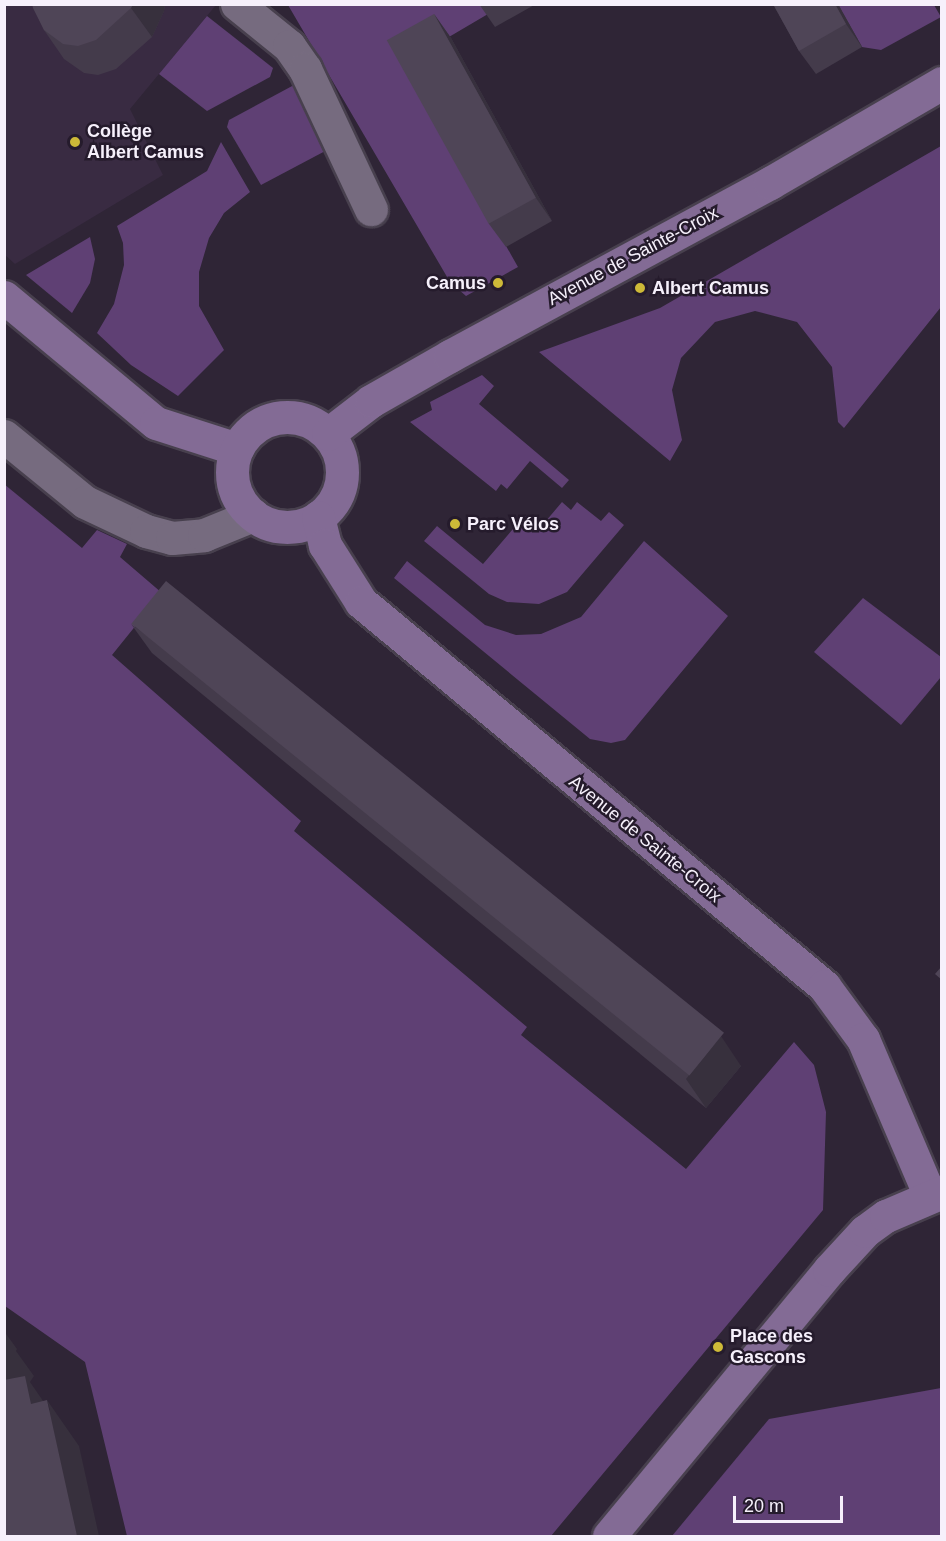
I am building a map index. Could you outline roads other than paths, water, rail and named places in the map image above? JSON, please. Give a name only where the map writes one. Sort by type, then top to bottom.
[{"type":"street","points":[[237,4],[289,46],[305,69],[371,209]]},
{"type":"street","name":"Avenue de Sainte-Croix","points":[[328,434],[371,401],[770,183],[942,83]]},
{"type":"street","points":[[4,297],[156,423],[237,449]]},
{"type":"street","points":[[278,417],[301,418],[328,434],[338,450],[343,468],[341,487],[333,504],[318,518],[285,527],[253,515],[240,501],[233,485],[231,466],[237,449],[250,430],[278,417]]},
{"type":"street","points":[[4,436],[85,502],[146,531],[172,538],[204,535],[253,515]]},
{"type":"street","name":"Avenue de Sainte-Croix","points":[[318,518],[325,545],[361,602],[824,986],[863,1039],[935,1193]]},
{"type":"street","points":[[609,1536],[829,1270],[865,1231],[935,1193]]},
{"type":"place","name":"Collège Albert Camus","points":[[75,142]]},
{"type":"place","name":"Camus","points":[[498,283]]},
{"type":"place","name":"Albert Camus","points":[[640,288]]},
{"type":"place","name":"Parc Vélos","points":[[455,524]]},
{"type":"place","name":"Place des Gascons","points":[[718,1347]]}]
